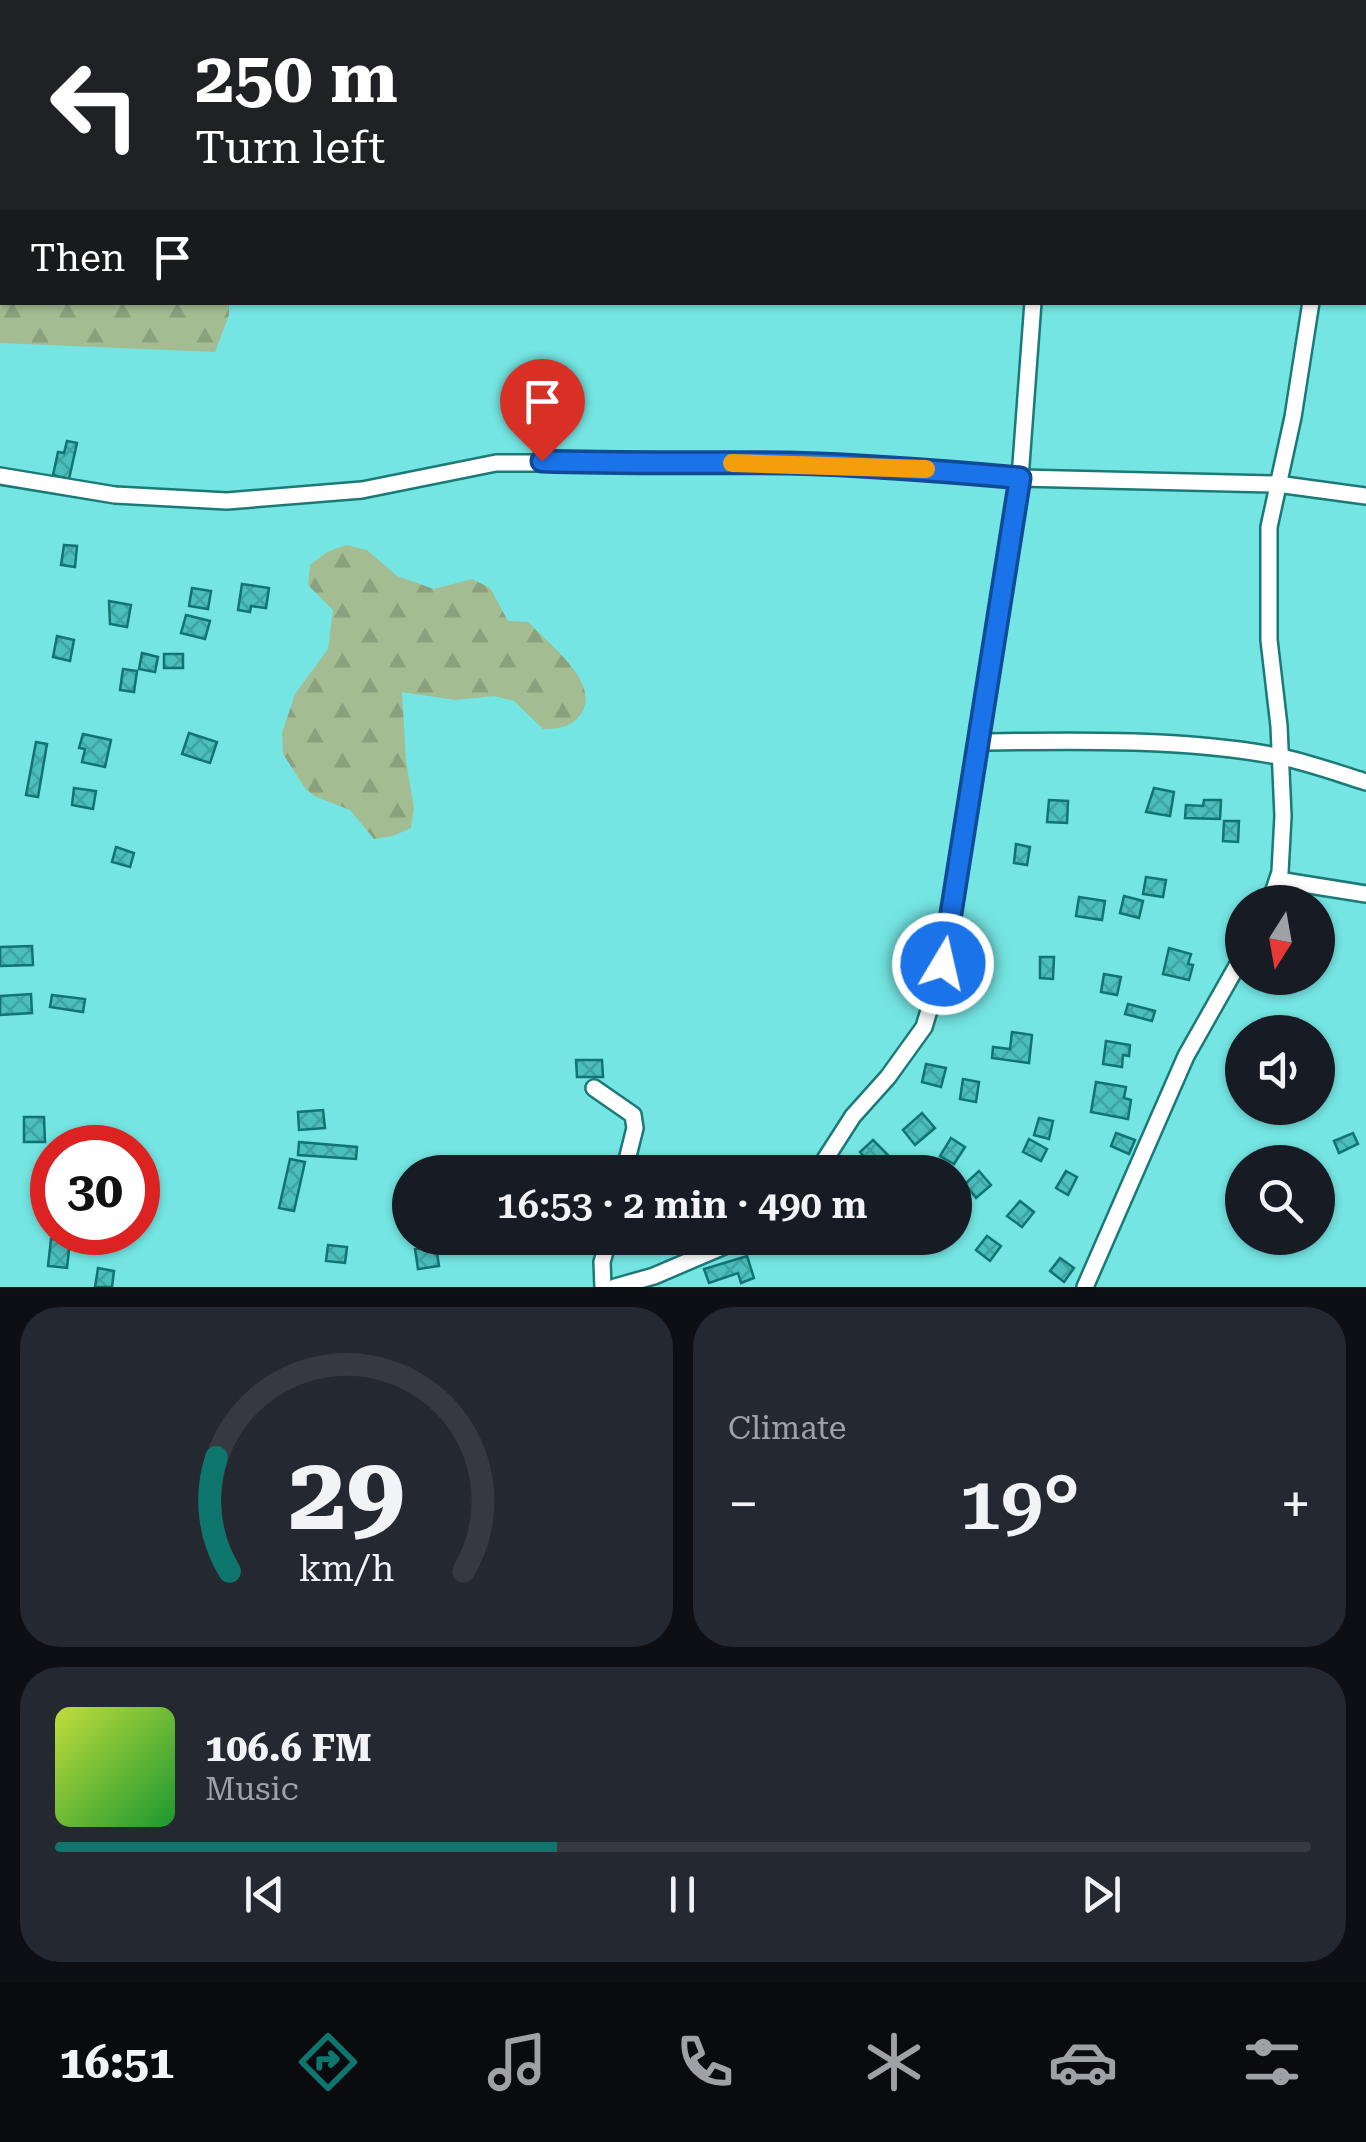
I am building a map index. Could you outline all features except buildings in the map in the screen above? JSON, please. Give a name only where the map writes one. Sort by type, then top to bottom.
[{"type":"street","points":[[828,1155],[852,1116],[894,1070],[932,1012],[943,964],[1020,478],[1033,305]]},
{"type":"street","points":[[1276,885],[1283,816],[1269,640],[1268,527],[1311,305]]},
{"type":"street","points":[[0,476],[115,495],[227,501],[362,490],[496,462],[809,464],[915,468],[1020,478],[1277,484],[1366,496]]},
{"type":"street","points":[[978,742],[1160,744],[1280,757],[1366,782]]},
{"type":"street","points":[[1278,880],[1366,894]]},
{"type":"street","points":[[1085,1287],[1186,1056],[1225,987]]},
{"type":"street","points":[[594,1088],[633,1115],[635,1128],[628,1155]]},
{"type":"street","points":[[603,1287],[604,1255]]},
{"type":"street","points":[[615,1287],[703,1255]]},
{"type":"green space","points":[[0,305],[229,305],[215,352],[0,343]]},
{"type":"green space","points":[[346,545],[367,550],[397,576],[434,589],[472,579],[490,588],[508,621],[528,622],[569,663],[584,687],[586,699],[580,716],[571,723],[543,729],[514,701],[494,696],[455,700],[402,692],[406,761],[414,808],[411,828],[374,839],[350,810],[314,796],[305,788],[283,754],[282,733],[295,694],[328,649],[333,610],[308,585],[310,565],[327,552]]},
{"type":"slow traffic","points":[[732,463],[926,469]]},
{"type":"route","points":[[542,461],[632,465],[822,464],[1020,478],[943,964]]}]
